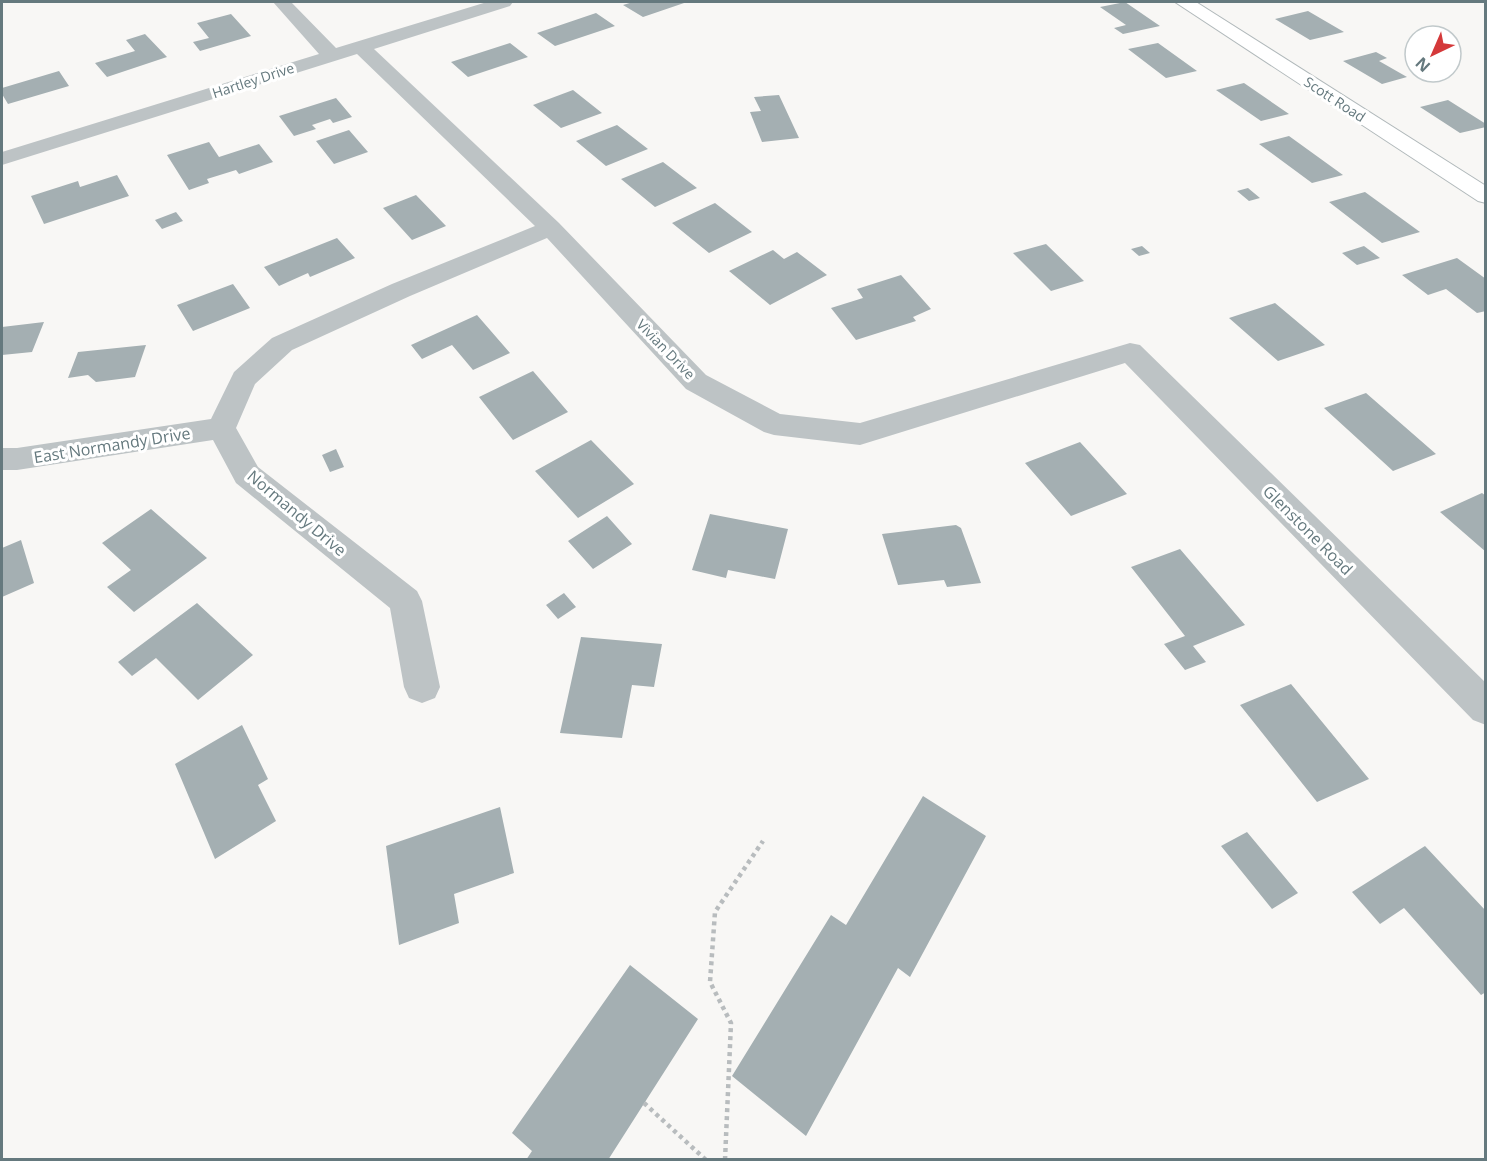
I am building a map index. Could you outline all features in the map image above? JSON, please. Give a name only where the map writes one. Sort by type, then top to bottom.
[{"type":"main road","name":"Scott Road","points":[[1184,2],[1485,196]]},
{"type":"street","points":[[282,2],[331,55]]},
{"type":"street","name":"Hartley Drive","points":[[2,159],[504,2]]},
{"type":"street","name":"Vivian Drive","points":[[361,47],[551,228],[696,382],[774,424],[860,434],[1130,352]]},
{"type":"street","points":[[222,428],[244,379],[282,344],[401,290],[551,228]]},
{"type":"street","name":"Glenstone Road","points":[[1130,352],[1485,708]]},
{"type":"street","name":"East Normandy Drive","points":[[2,459],[17,459],[222,428]]},
{"type":"street","name":"Normandy Drive","points":[[222,428],[248,476],[405,601],[422,687]]},
{"type":"path","points":[[725,1160],[731,1023],[710,982],[715,912],[763,841]]},
{"type":"path","points":[[644,1104],[706,1160]]},
{"type":"building","points":[[633,2],[687,2],[643,17],[623,5]]},
{"type":"building","points":[[1125,2],[1160,26],[1123,34],[1114,28],[1126,25],[1100,7]]},
{"type":"building","points":[[1308,11],[1344,32],[1310,40],[1275,19]]},
{"type":"building","points":[[596,13],[615,26],[555,46],[537,33]]},
{"type":"building","points":[[231,14],[251,36],[200,51],[193,42],[209,38],[197,23]]},
{"type":"building","points":[[145,34],[167,57],[107,77],[95,63],[135,51],[126,40]]},
{"type":"building","points":[[510,43],[528,57],[468,77],[451,62]]},
{"type":"building","points":[[1158,43],[1197,71],[1166,78],[1128,49]]},
{"type":"building","points":[[1376,52],[1387,58],[1379,61],[1403,75],[1403,78],[1382,84],[1343,61]]},
{"type":"building","points":[[59,71],[69,86],[8,104],[2,94],[2,88]]},
{"type":"building","points":[[1244,83],[1289,114],[1261,121],[1216,90]]},
{"type":"building","points":[[573,90],[602,113],[561,128],[533,105]]},
{"type":"building","points":[[779,95],[799,138],[762,142],[750,112],[761,111],[754,97]]},
{"type":"building","points":[[336,98],[352,117],[333,123],[330,119],[312,125],[316,129],[294,136],[279,116]]},
{"type":"building","points":[[1448,100],[1486,124],[1486,127],[1460,133],[1420,107]]},
{"type":"building","points":[[617,125],[648,149],[606,166],[576,141]]},
{"type":"building","points":[[349,130],[368,152],[334,164],[316,141]]},
{"type":"building","points":[[1289,136],[1343,175],[1312,183],[1259,144]]},
{"type":"building","points":[[209,142],[219,157],[259,144],[273,162],[239,174],[236,170],[207,179],[209,183],[189,190],[167,155]]},
{"type":"building","points":[[663,162],[697,188],[655,207],[621,179]]},
{"type":"building","points":[[117,175],[129,196],[44,224],[31,196],[78,181],[80,187]]},
{"type":"building","points":[[1248,188],[1260,198],[1249,201],[1237,191]]},
{"type":"building","points":[[1365,192],[1420,232],[1382,243],[1329,202]]},
{"type":"building","points":[[416,195],[446,226],[412,240],[383,208]]},
{"type":"building","points":[[715,203],[752,232],[709,253],[672,223]]},
{"type":"building","points":[[176,212],[183,221],[162,229],[155,220]]},
{"type":"building","points":[[337,238],[355,258],[310,277],[308,273],[279,286],[264,267]]},
{"type":"building","points":[[1046,244],[1084,281],[1051,291],[1013,253]]},
{"type":"building","points":[[1142,246],[1150,253],[1139,256],[1131,249]]},
{"type":"building","points":[[1364,246],[1380,258],[1357,265],[1342,253]]},
{"type":"building","points":[[773,250],[784,259],[797,252],[827,275],[770,305],[729,271]]},
{"type":"building","points":[[1457,258],[1486,279],[1486,311],[1477,313],[1446,289],[1428,295],[1402,275]]},
{"type":"building","points":[[901,275],[931,309],[913,317],[916,321],[856,340],[831,308],[863,298],[857,289]]},
{"type":"building","points":[[233,284],[250,308],[193,331],[177,305]]},
{"type":"building","points":[[1275,303],[1325,345],[1278,361],[1229,318]]},
{"type":"building","points":[[477,315],[510,353],[473,370],[452,345],[422,359],[411,345]]},
{"type":"building","points":[[44,322],[32,352],[2,355],[2,327]]},
{"type":"building","points":[[146,345],[135,377],[96,382],[88,375],[68,378],[78,352]]},
{"type":"building","points":[[533,371],[568,412],[513,440],[479,397]]},
{"type":"building","points":[[1366,393],[1436,454],[1393,471],[1324,408]]},
{"type":"building","points":[[591,440],[634,484],[578,518],[535,471]]},
{"type":"building","points":[[1080,442],[1127,494],[1071,516],[1025,463]]},
{"type":"building","points":[[336,449],[344,467],[330,472],[322,455]]},
{"type":"building","points":[[1482,493],[1486,496],[1486,552],[1440,512]]},
{"type":"building","points":[[151,509],[207,558],[134,612],[107,587],[131,570],[102,543]]},
{"type":"building","points":[[710,514],[788,529],[775,579],[728,570],[726,578],[692,570]]},
{"type":"building","points":[[607,516],[632,544],[593,569],[568,541]]},
{"type":"building","points":[[956,525],[961,528],[981,583],[947,587],[944,580],[898,585],[882,534]]},
{"type":"building","points":[[21,540],[34,583],[2,597],[2,548]]},
{"type":"building","points":[[1180,549],[1245,625],[1193,646],[1206,662],[1185,670],[1164,644],[1185,636],[1131,567]]},
{"type":"building","points":[[564,593],[576,607],[558,619],[546,605]]},
{"type":"building","points":[[197,603],[253,655],[198,700],[156,658],[132,676],[118,662]]},
{"type":"building","points":[[581,637],[662,644],[654,687],[632,685],[622,738],[560,733]]},
{"type":"building","points":[[1291,684],[1369,779],[1317,802],[1240,705]]},
{"type":"building","points":[[242,725],[268,779],[258,785],[276,821],[215,859],[175,764]]},
{"type":"building","points":[[923,796],[986,836],[910,977],[898,968],[806,1136],[732,1076],[831,915],[846,925]]},
{"type":"building","points":[[500,807],[514,873],[454,894],[459,923],[399,945],[386,846]]},
{"type":"building","points":[[1247,832],[1298,893],[1272,909],[1221,846]]},
{"type":"building","points":[[1425,846],[1486,911],[1486,992],[1481,995],[1404,908],[1380,924],[1352,892]]},
{"type":"building","points":[[630,965],[698,1019],[608,1160],[526,1160],[532,1151],[512,1133]]}]
